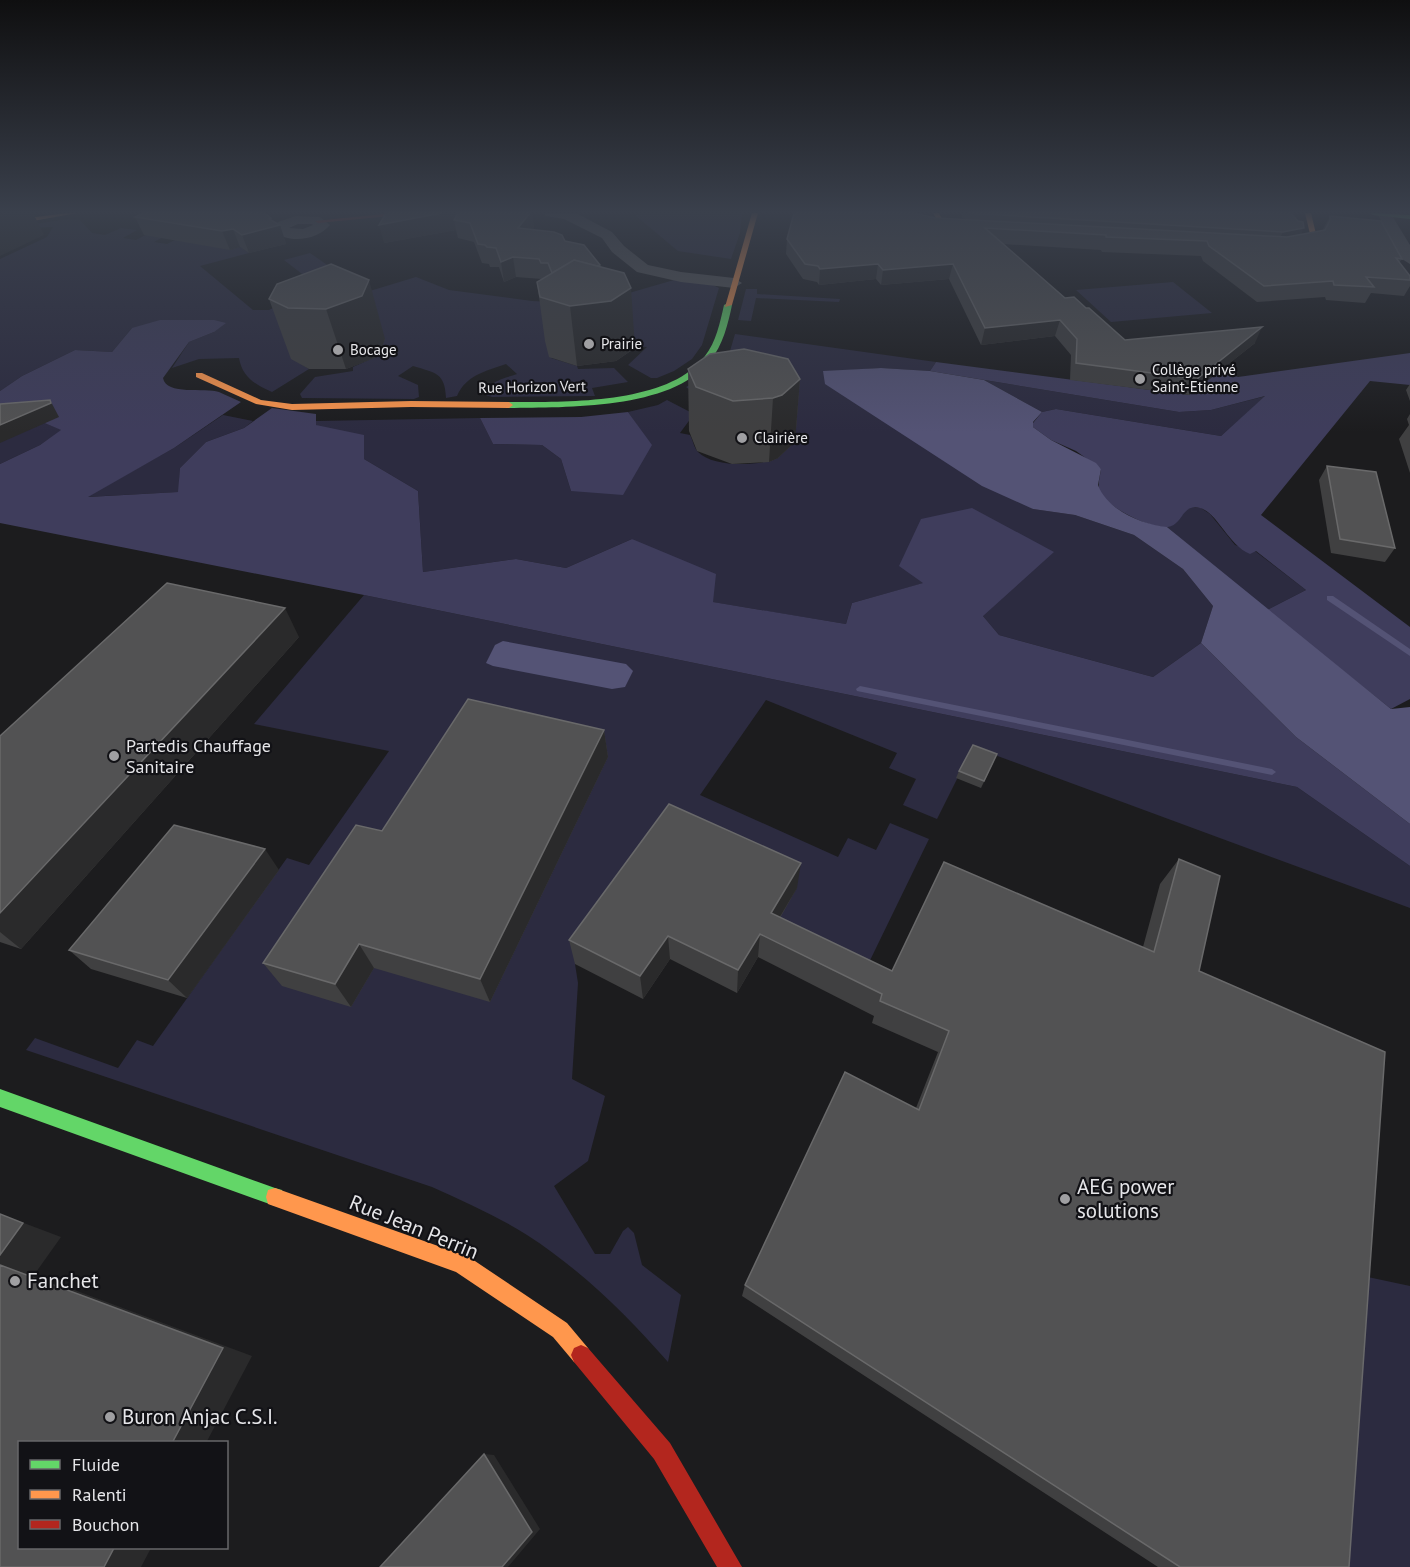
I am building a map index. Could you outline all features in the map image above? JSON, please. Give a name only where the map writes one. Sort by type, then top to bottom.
[{"type":"street","name":"Rue Horizon Vert","points":[[199,375],[259,402],[292,407],[575,404],[618,399],[668,386],[703,366],[712,354],[733,286]]},
{"type":"street","name":"Rue Jean Perrin","points":[[0,1098],[462,1264],[560,1330],[662,1450],[730,1567]]},
{"type":"shaded area","points":[[0,286],[224,286],[253,310],[269,310],[279,305],[317,307],[386,286],[439,286],[449,290],[550,302],[629,293],[653,286],[719,288],[702,345],[692,359],[674,371],[651,378],[628,365],[647,347],[634,346],[551,358],[577,366],[578,369],[614,368],[628,382],[592,388],[595,396],[492,397],[486,395],[487,390],[494,383],[517,374],[506,364],[471,378],[457,396],[446,398],[444,383],[438,375],[413,366],[398,376],[418,385],[419,397],[414,399],[302,398],[300,394],[315,377],[353,371],[353,367],[380,355],[293,359],[309,369],[272,392],[251,380],[243,370],[239,358],[199,359],[172,368],[189,342],[214,332],[132,328],[112,352],[75,350],[22,376],[0,391]]},
{"type":"shaded area","points":[[1123,286],[1178,286],[1212,313],[1111,322],[1076,290]]},
{"type":"shaded area","points":[[746,289],[757,289],[757,294],[840,299],[839,302],[756,298],[751,321],[738,320]]},
{"type":"shaded area","points":[[160,320],[214,320],[226,323],[214,332],[189,342],[163,378],[171,387],[219,392],[241,402],[174,448],[88,497],[178,492],[180,468],[206,442],[244,428],[272,408],[316,414],[316,425],[364,435],[364,459],[418,491],[423,572],[516,559],[566,568],[632,539],[716,574],[713,602],[846,624],[852,603],[923,583],[899,566],[921,519],[972,508],[1054,552],[983,616],[999,635],[1153,677],[1201,643],[1296,737],[1410,824],[1410,866],[1297,787],[364,595],[0,523],[0,464],[40,445],[61,430],[35,419],[0,410],[0,391],[22,376],[75,350],[112,352],[132,328]]},
{"type":"shaded area","points":[[735,334],[936,362],[930,371],[880,368],[823,372],[1033,509],[1075,515],[1134,535],[1183,569],[1213,606],[1201,643],[1153,677],[999,635],[983,616],[924,583],[852,603],[846,624],[712,602],[632,539],[566,568],[516,559],[423,572],[418,491],[364,459],[316,425],[316,421],[480,418],[493,444],[542,445],[561,459],[571,491],[651,445],[628,412],[658,405],[667,400],[694,414],[680,433],[690,435],[698,452],[705,457],[737,464],[770,461],[778,458],[686,387],[696,382],[730,351]]},
{"type":"shaded area","points":[[1410,353],[1410,385],[1370,381],[1261,515],[1410,627],[1410,699],[1391,709],[1267,610],[1306,590],[1256,551],[1250,554],[1242,550],[1206,511],[1194,507],[1168,527],[1151,525],[1130,516],[1111,505],[1100,492],[1101,469],[1076,451],[1051,440],[1033,427],[1033,423],[1042,412],[1056,409],[1221,436],[1265,396],[1211,410],[1179,412],[930,371],[936,362],[1189,395],[1220,371],[1238,377]]},
{"type":"shaded area","points":[[984,380],[1179,412],[1211,410],[1266,396],[1221,436],[1056,409],[1042,412]]},
{"type":"shaded area","points":[[0,410],[35,419],[62,430],[40,445],[0,464]]},
{"type":"shaded area","points":[[628,412],[652,445],[623,495],[571,491],[561,459],[542,445],[493,444],[480,418],[581,417]]},
{"type":"shaded area","points":[[223,415],[253,421],[244,428],[206,442],[180,468],[179,492],[86,497],[174,448]]},
{"type":"shaded area","points":[[1191,507],[1201,508],[1210,514],[1235,545],[1255,551],[1306,590],[1267,610],[1167,527],[1175,523]]},
{"type":"shaded area","points":[[364,595],[1297,787],[1410,866],[1410,908],[973,747],[937,819],[903,805],[916,779],[889,768],[897,753],[766,700],[700,795],[838,857],[848,838],[876,850],[890,823],[929,839],[859,983],[768,937],[797,888],[575,964],[578,983],[572,1079],[605,1096],[588,1161],[554,1186],[595,1254],[610,1254],[623,1231],[628,1227],[634,1233],[642,1265],[681,1295],[668,1362],[619,1310],[566,1263],[527,1235],[481,1210],[432,1187],[26,1050],[35,1038],[118,1068],[137,1040],[153,1046],[287,858],[309,865],[389,751],[254,724]]},
{"type":"shaded area","points":[[1335,1270],[1410,1286],[1410,1567],[1308,1567]]},
{"type":"water","points":[[881,368],[930,371],[984,380],[1042,412],[1033,422],[1033,427],[1051,440],[1096,463],[1101,469],[1098,485],[1109,502],[1117,509],[1147,523],[1167,527],[1391,709],[1410,707],[1410,824],[1296,737],[1201,643],[1213,606],[1183,569],[1134,535],[1075,515],[1033,509],[982,486],[825,384],[823,371]]},
{"type":"water","points":[[503,641],[626,664],[633,671],[625,687],[612,689],[486,663],[495,645]]},
{"type":"building","points":[[276,286],[366,286],[362,296],[326,309],[288,308],[269,299]]},
{"type":"building","points":[[538,286],[630,286],[631,288],[611,301],[570,306],[540,297]]},
{"type":"building","points":[[964,286],[1051,286],[1065,298],[1074,297],[1125,340],[1262,327],[1197,379],[1076,363],[1077,339],[1060,320],[985,328]]},
{"type":"building","points":[[744,349],[788,359],[800,379],[782,395],[773,398],[733,401],[696,387],[688,369],[710,354]]},
{"type":"building","points":[[50,400],[51,403],[0,425],[0,404]]},
{"type":"building","points":[[1327,466],[1376,472],[1395,548],[1340,539]]},
{"type":"building","name":"Partedis Chauffage Sanitaire","points":[[167,583],[285,608],[0,913],[0,736]]},
{"type":"building","points":[[468,699],[604,730],[480,979],[359,944],[335,984],[263,963],[356,825],[382,831]]},
{"type":"building","points":[[973,745],[997,754],[984,781],[959,771]]},
{"type":"building","name":"AEG power solutions","points":[[669,804],[801,863],[771,913],[892,971],[944,862],[1154,952],[1179,859],[1220,876],[1199,971],[1385,1052],[1349,1567],[1180,1567],[745,1285],[845,1072],[919,1110],[949,1031],[880,1001],[882,994],[760,934],[738,970],[668,936],[640,976],[569,940]]},
{"type":"building","points":[[174,825],[265,849],[168,980],[69,950]]},
{"type":"building","points":[[0,1214],[23,1223],[0,1255]]},
{"type":"building","name":"Buron Anjac C.S.I.","points":[[0,1265],[223,1348],[173,1441],[18,1441],[18,1549],[113,1549],[104,1567],[0,1567]]},
{"type":"building","points":[[484,1454],[532,1532],[502,1567],[380,1567]]},
{"type":"waterway","points":[[1330,598],[1410,653]]},
{"type":"waterway","points":[[860,689],[1272,772]]},
{"type":"traffic: fast","points":[[509,405],[614,400],[668,386],[690,376],[711,355],[723,327],[728,305]]},
{"type":"traffic: fast","points":[[0,1098],[275,1197]]},
{"type":"traffic: slow","points":[[728,305],[734,286]]},
{"type":"traffic: slow","points":[[199,375],[259,402],[292,407],[411,404],[509,405]]},
{"type":"traffic: slow","points":[[275,1197],[462,1264],[560,1330],[581,1355]]},
{"type":"traffic: jam","points":[[581,1355],[662,1451],[730,1567]]},
{"type":"place","name":"Prairie","points":[[589,344]]},
{"type":"place","name":"Bocage","points":[[338,350]]},
{"type":"place","name":"Collège privé Saint-Etienne","points":[[1140,379]]},
{"type":"place","name":"Clairière","points":[[742,438]]},
{"type":"place","name":"Partedis Chauffage Sanitaire","points":[[114,756]]},
{"type":"place","name":"AEG power solutions","points":[[1065,1199]]},
{"type":"place","name":"Fanchet","points":[[15,1281]]},
{"type":"place","name":"Buron Anjac C.S.I.","points":[[110,1417]]}]
